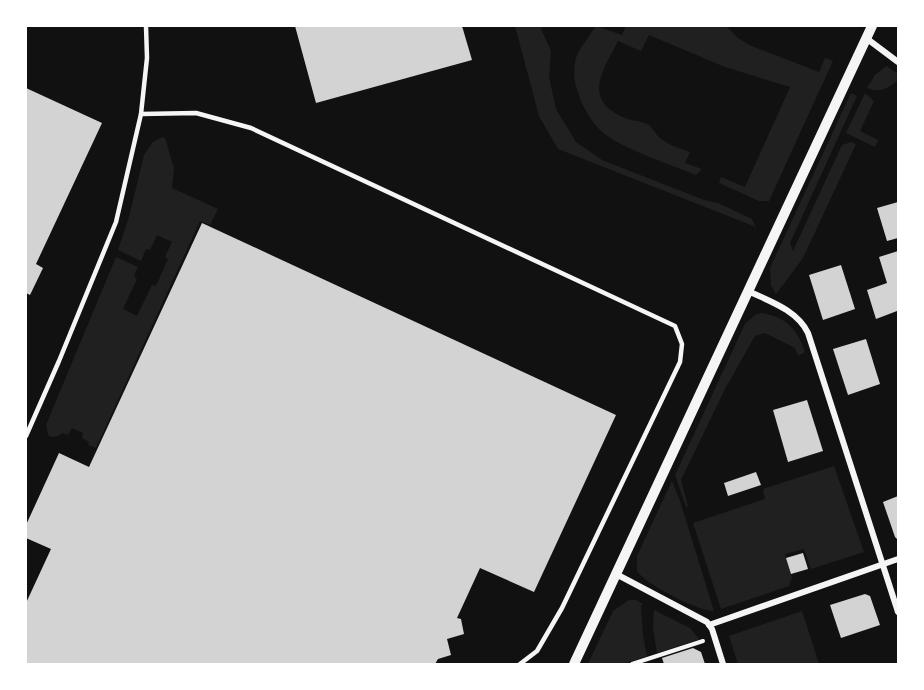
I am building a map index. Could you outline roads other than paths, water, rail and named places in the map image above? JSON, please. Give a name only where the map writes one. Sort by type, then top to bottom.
[{"type":"street","points":[[574,664],[872,26]]},
{"type":"street","points":[[866,38],[898,62]]},
{"type":"street","points":[[748,291],[789,312],[805,328],[898,612]]},
{"type":"street","points":[[709,624],[898,559]]},
{"type":"street","points":[[616,574],[709,624],[723,664]]},
{"type":"lane","points":[[26,436],[116,222],[141,114],[147,58],[146,26]]},
{"type":"lane","points":[[141,114],[196,113],[251,128],[675,326],[682,344],[680,362],[562,608],[537,651],[520,664]]}]
